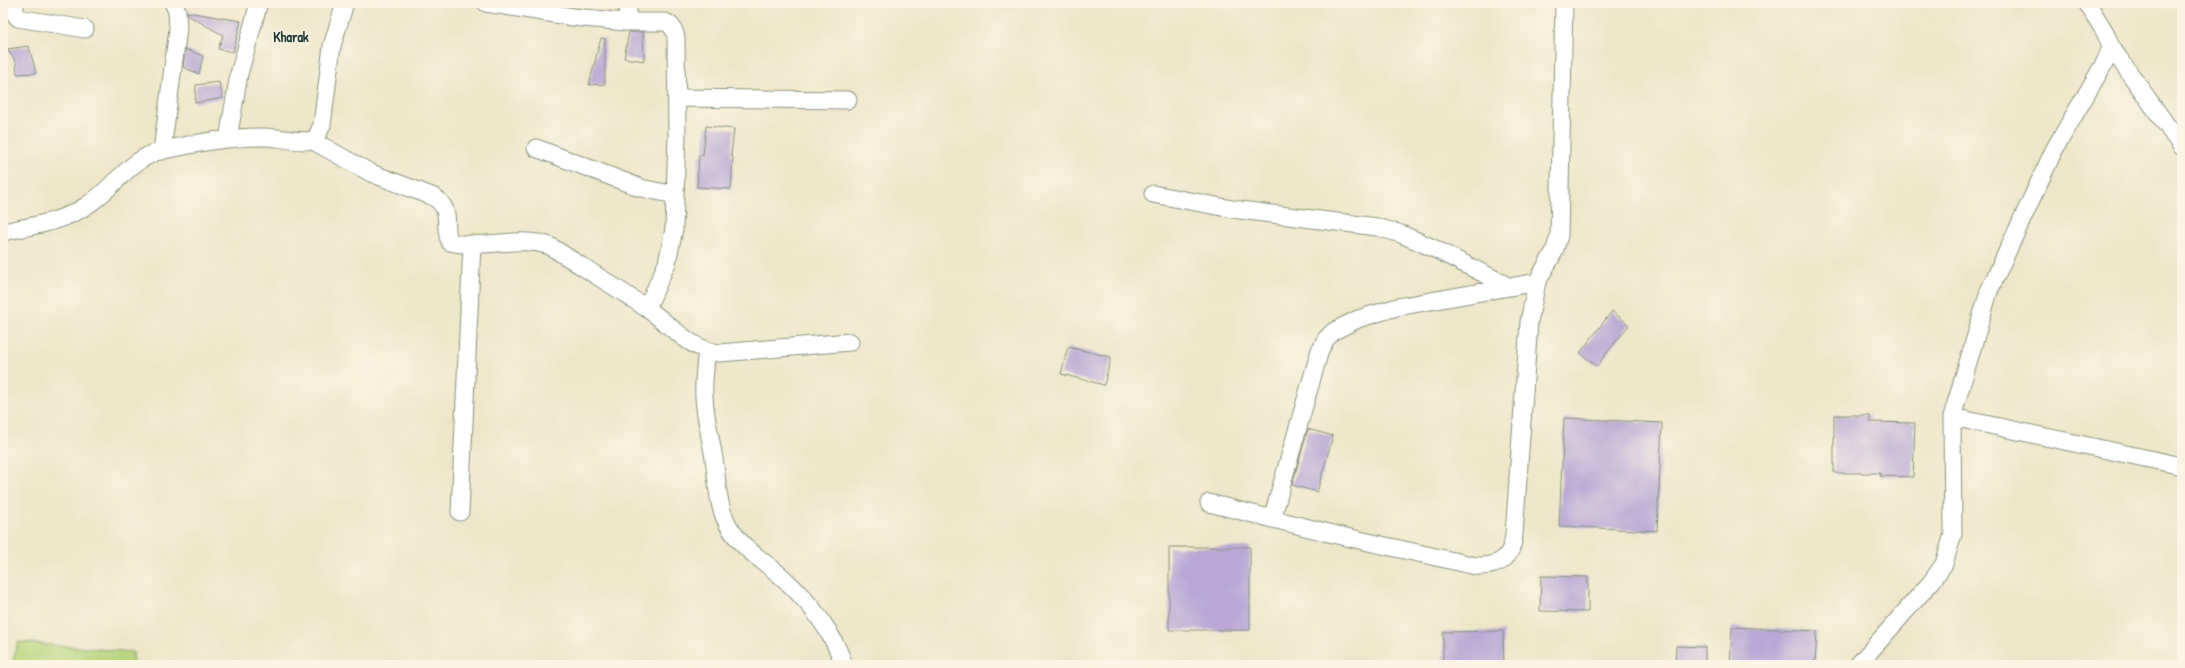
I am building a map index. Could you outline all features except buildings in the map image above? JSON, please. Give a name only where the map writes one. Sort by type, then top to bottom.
[{"type":"street","points":[[15,3],[15,14],[18,18],[85,29]]},
{"type":"street","points":[[162,151],[178,29],[177,11],[173,3]]},
{"type":"street","points":[[228,140],[239,74],[259,3]]},
{"type":"street","points":[[312,141],[319,134],[322,125],[332,46],[345,3]]},
{"type":"street","points":[[486,3],[574,10],[626,22],[665,22],[670,24],[674,29],[677,98],[674,229],[667,264],[647,308]]},
{"type":"street","points":[[626,22],[629,3]]},
{"type":"street","points":[[1209,502],[1272,519],[1476,566],[1487,567],[1501,561],[1513,547],[1529,322],[1537,282],[1554,252],[1559,236],[1564,3]]},
{"type":"street","points":[[2087,3],[2105,32],[2111,48],[2182,147]]},
{"type":"street","points":[[1858,665],[1932,581],[1944,564],[1950,549],[1953,534],[1952,417],[1989,291],[2054,150],[2105,62],[2111,48]]},
{"type":"street","points":[[677,98],[848,100]]},
{"type":"street","points":[[3,232],[63,218],[87,206],[134,163],[162,151],[228,140],[266,137],[312,141],[371,173],[434,197],[440,201],[446,210],[450,242],[472,244],[535,242],[550,246],[647,308],[680,335],[707,351],[720,353],[850,342]]},
{"type":"street","points":[[536,148],[641,188],[675,195]]},
{"type":"street","points":[[1153,194],[1232,209],[1376,227],[1414,240],[1510,287]]},
{"type":"street","points":[[460,512],[472,244]]},
{"type":"street","points":[[1272,519],[1320,350],[1326,339],[1334,331],[1358,319],[1398,307],[1537,282]]},
{"type":"street","points":[[707,351],[704,396],[716,468],[717,495],[723,514],[733,532],[743,544],[782,577],[812,608],[827,627],[844,665]]},
{"type":"street","points":[[1952,417],[2182,466]]},
{"type":"green space","points":[[18,642],[133,652],[134,665],[12,665]]},
{"type":"district","name":"Kharak","points":[[291,37]]}]
